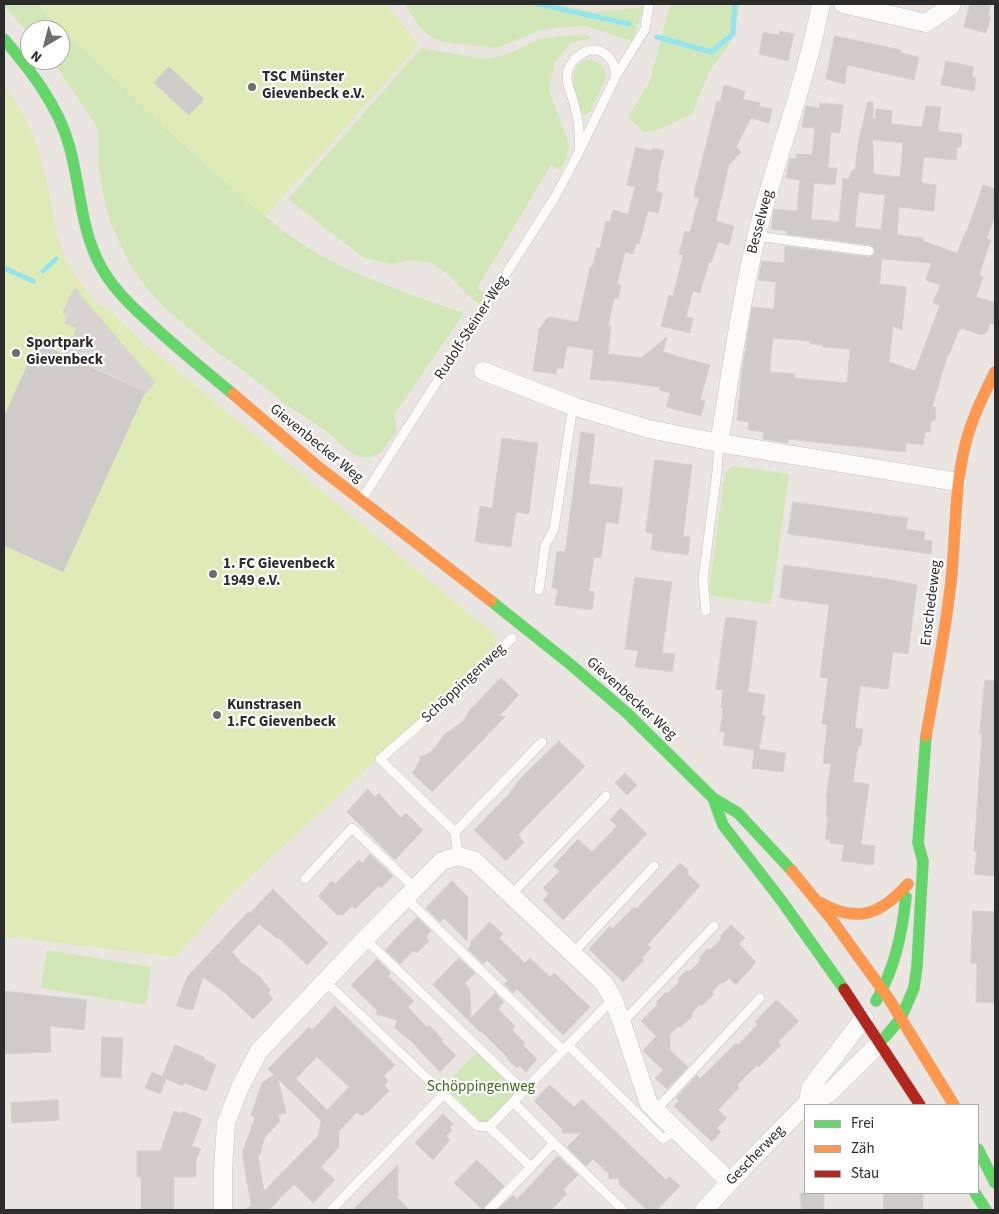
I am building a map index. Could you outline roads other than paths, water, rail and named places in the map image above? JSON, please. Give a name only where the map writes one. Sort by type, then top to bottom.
[{"type":"main road","name":"Gievenbecker Weg","points":[[4,39],[28,68],[57,115],[69,146],[82,216],[88,236],[97,260],[120,295],[201,368],[316,465],[570,664],[626,713],[713,798],[738,813],[818,902],[883,991],[953,1104]]},
{"type":"main road","name":"Enschedeweg","points":[[880,1043],[901,1018],[911,998],[916,979],[923,861],[918,843],[926,738],[944,635],[951,580],[958,482],[964,445],[977,408],[995,372]]},
{"type":"main road","name":"Gievenbecker Weg","points":[[713,798],[724,825],[781,900],[864,1018],[919,1104]]},
{"type":"main road","name":"Enschedeweg","points":[[910,860],[918,843]]},
{"type":"main road","points":[[818,902],[829,909],[843,913],[864,914],[888,905],[908,880],[895,963],[883,991],[864,1018]]},
{"type":"main road","points":[[979,1151],[995,1183]]},
{"type":"main road","points":[[976,1194],[986,1210]]},
{"type":"street","name":"Besselweg","points":[[719,443],[756,236],[814,39],[821,4]]},
{"type":"street","points":[[843,4],[926,23],[951,6],[951,4]]},
{"type":"street","points":[[483,371],[573,406],[649,429],[719,443],[958,482]]},
{"type":"street","points":[[223,1210],[226,1123],[240,1087],[259,1051],[442,861],[458,856],[475,861],[604,983],[613,999],[622,1023],[649,1104],[730,1182]]},
{"type":"street","name":"Gescherweg","points":[[864,1018],[814,1082],[810,1090],[808,1102],[828,1094],[880,1043]]},
{"type":"street","name":"Gescherweg","points":[[704,1210],[804,1106]]},
{"type":"lane","name":"Rudolf-Steiner-Weg","points":[[361,499],[555,198],[616,76],[645,29],[649,4]]},
{"type":"lane","name":"Rudolf-Steiner-Weg","points":[[578,154],[579,126],[566,78],[569,67],[584,52],[602,51],[614,64],[616,76]]},
{"type":"lane","points":[[756,236],[869,251]]},
{"type":"lane","points":[[539,590],[546,546],[554,529],[573,406]]},
{"type":"lane","points":[[706,611],[703,579],[719,443]]},
{"type":"lane","name":"Schöppingenweg","points":[[455,832],[380,760],[471,680],[512,638]]},
{"type":"lane","points":[[458,856],[455,832],[542,742]]},
{"type":"lane","points":[[511,895],[606,796]]},
{"type":"lane","points":[[305,879],[352,828],[410,893],[566,1047],[663,1139],[677,1130]]},
{"type":"lane","points":[[573,953],[654,866]]},
{"type":"lane","points":[[622,1023],[714,926]]},
{"type":"lane","points":[[365,939],[524,1091]]},
{"type":"lane","points":[[325,981],[477,1126],[489,1127],[531,1168]]},
{"type":"lane","points":[[656,1110],[760,998]]},
{"type":"lane","points":[[489,1127],[613,999]]},
{"type":"lane","points":[[331,1210],[443,1095]]},
{"type":"lane","points":[[513,1102],[623,1210]]},
{"type":"lane","points":[[489,1210],[554,1143]]},
{"type":"waterway","points":[[538,4],[629,24]]},
{"type":"waterway","points":[[657,37],[711,52],[733,34],[735,4]]},
{"type":"waterway","points":[[43,271],[56,259]]},
{"type":"waterway","points":[[4,268],[33,281]]},
{"type":"place","name":"TSC Münster Gievenbeck e.V.","points":[[252,87]]},
{"type":"place","name":"Sportpark Gievenbeck","points":[[16,353]]},
{"type":"place","name":"1. FC Gievenbeck 1949 e.V.","points":[[213,574]]},
{"type":"place","name":"Kunstrasen 1.FC Gievenbeck","points":[[217,715]]}]
